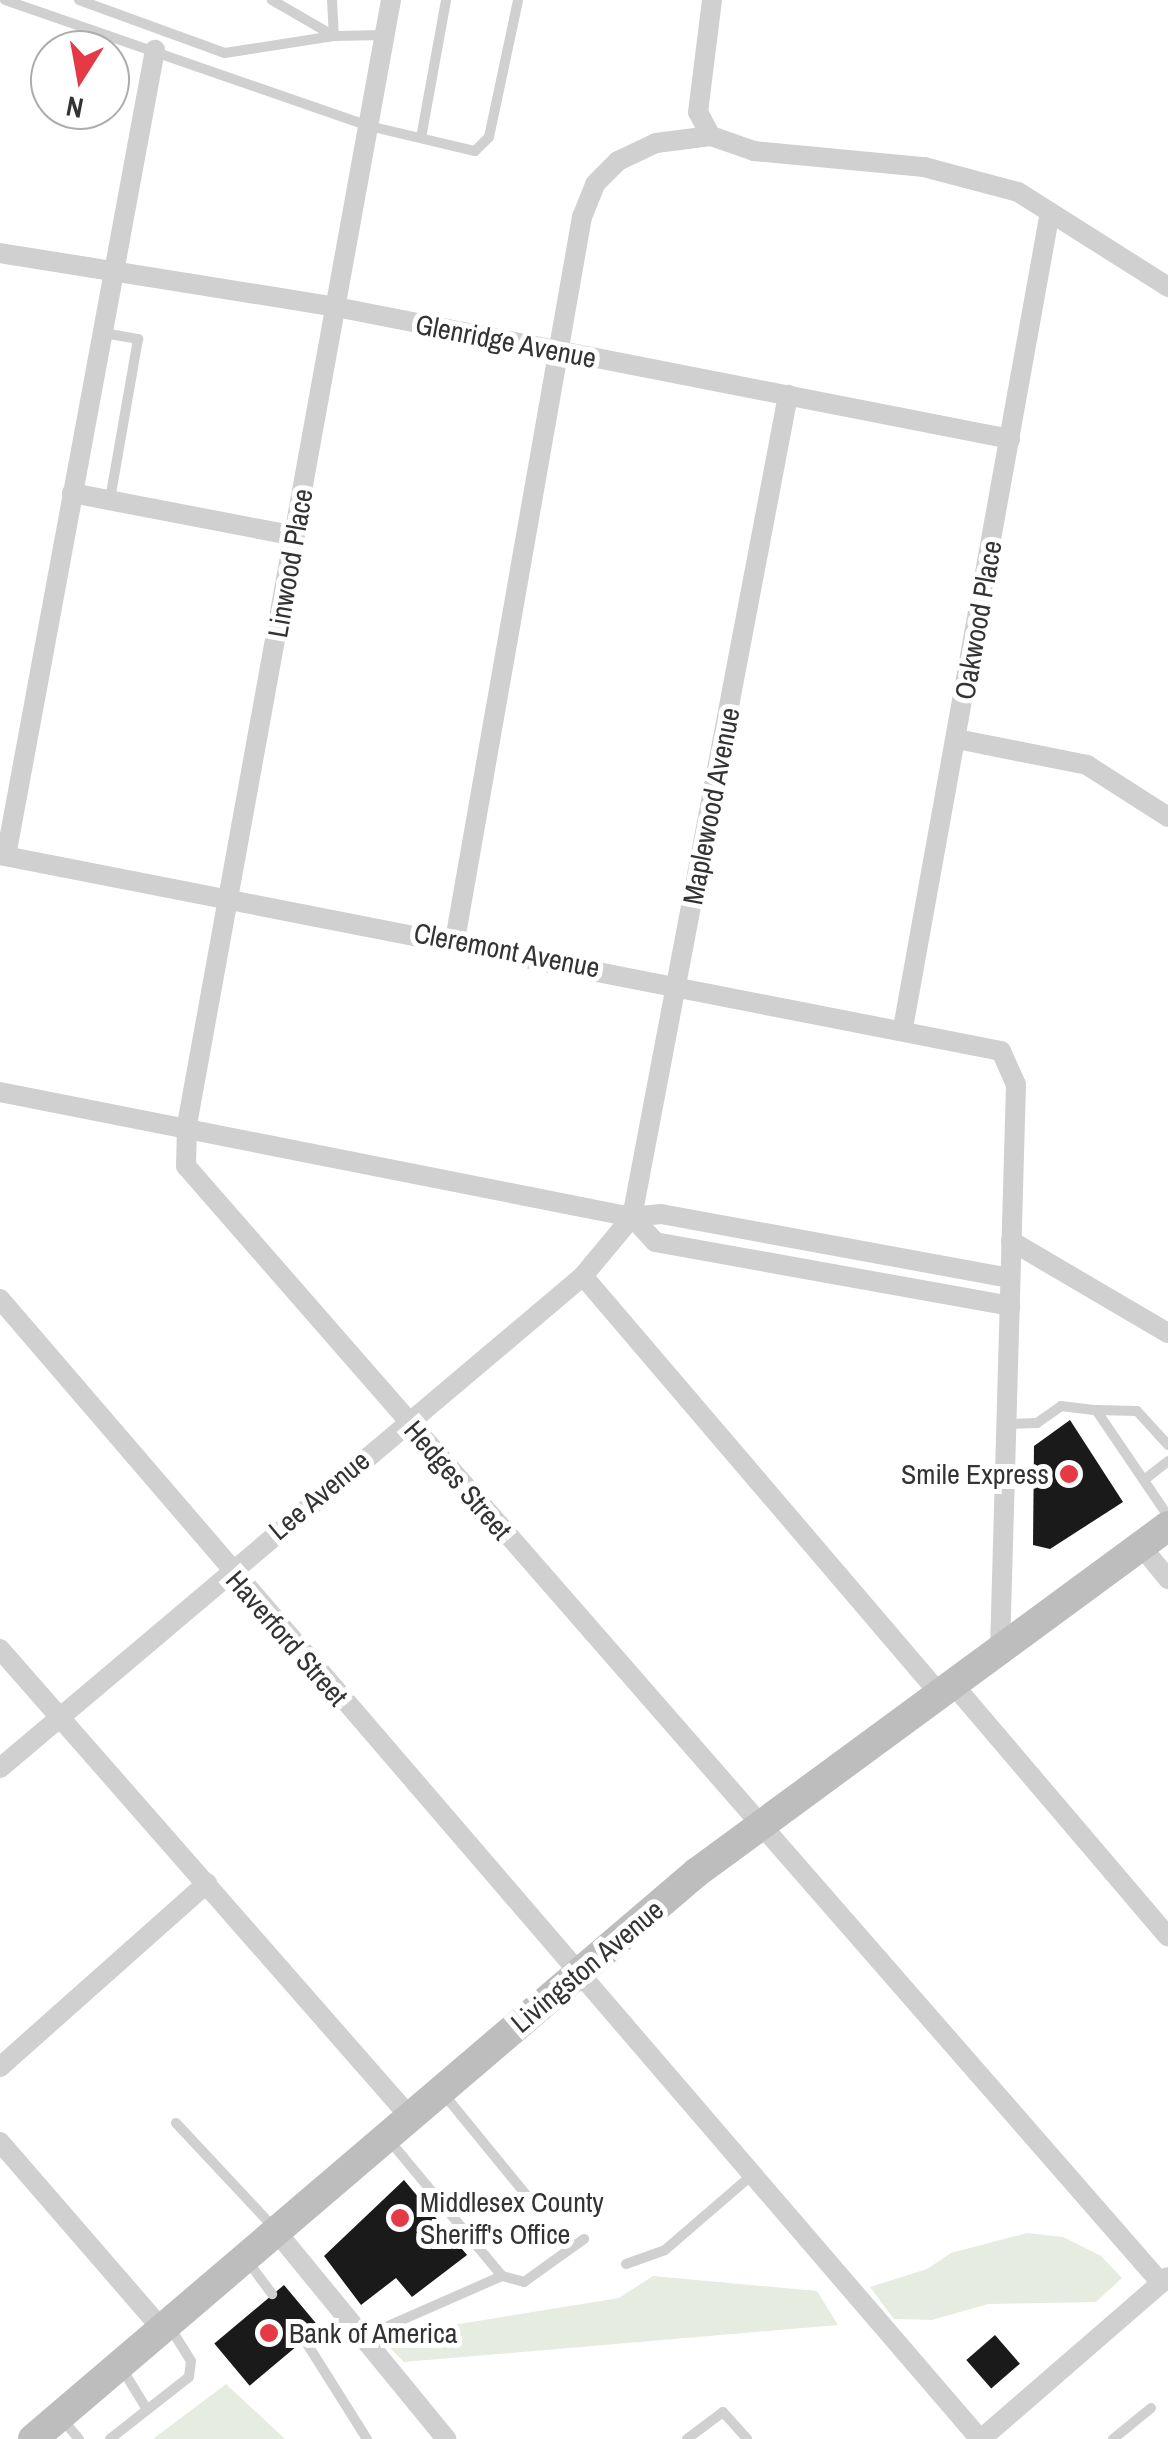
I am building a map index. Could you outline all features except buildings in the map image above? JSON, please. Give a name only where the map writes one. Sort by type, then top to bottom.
[{"type":"main road","name":"Livingston Avenue","points":[[32,2439],[69,2427],[120,2365],[578,1973],[759,1825],[1168,1526]]},
{"type":"street","name":"Linwood Place","points":[[187,1125],[391,0]]},
{"type":"street","points":[[711,136],[698,112],[712,0]]},
{"type":"street","points":[[3,855],[116,275],[155,50]]},
{"type":"street","points":[[454,940],[582,217],[595,184],[618,161],[656,143],[711,136],[754,152],[924,167],[1018,192],[1168,287]]},
{"type":"street","name":"Oakwood Place","points":[[903,1028],[1050,212]]},
{"type":"street","name":"Glenridge Avenue","points":[[0,254],[336,308],[1010,439]]},
{"type":"street","name":"Maplewood Avenue","points":[[632,1217],[788,395]]},
{"type":"street","points":[[72,492],[295,536]]},
{"type":"street","points":[[958,738],[1087,766],[1168,816]]},
{"type":"street","name":"Cleremont Avenue","points":[[3,855],[978,1042],[1009,1058],[1016,1084],[1012,1241]]},
{"type":"street","points":[[0,1092],[187,1125],[632,1217],[660,1214],[1010,1278]]},
{"type":"street","name":"Hedges Street","points":[[187,1125],[186,1166],[759,1825],[1164,2280]]},
{"type":"street","points":[[632,1217],[655,1242],[1010,1306]]},
{"type":"street","name":"Lee Avenue","points":[[0,1768],[582,1276],[632,1217]]},
{"type":"street","points":[[1000,1648],[1012,1241],[1168,1333]]},
{"type":"street","points":[[582,1276],[1168,1937]]},
{"type":"street","name":"Haverford Street","points":[[0,1299],[229,1571],[980,2439]]},
{"type":"street","points":[[1141,1546],[1168,1579]]},
{"type":"street","points":[[0,1649],[410,2117]]},
{"type":"street","points":[[0,2067],[207,1883]]},
{"type":"street","points":[[0,2142],[165,2326]]},
{"type":"street","points":[[276,2231],[446,2439]]},
{"type":"street","points":[[980,2439],[1164,2280]]},
{"type":"lane","points":[[5,0],[369,126],[476,150],[486,146],[518,0]]},
{"type":"lane","points":[[79,0],[225,52],[334,36],[385,34]]},
{"type":"lane","points":[[272,0],[334,36]]},
{"type":"lane","points":[[332,0],[334,36]]},
{"type":"lane","points":[[421,138],[446,0]]},
{"type":"lane","points":[[104,332],[138,340],[110,500]]},
{"type":"lane","points":[[1008,1424],[1037,1423],[1061,1406],[1137,1411],[1168,1445]]},
{"type":"lane","points":[[1096,1410],[1168,1516]]},
{"type":"lane","points":[[1144,1480],[1168,1461]]},
{"type":"lane","points":[[441,2090],[536,2207]]},
{"type":"lane","points":[[176,2123],[276,2231]]},
{"type":"lane","points":[[386,2137],[502,2276],[524,2282],[584,2239]]},
{"type":"lane","points":[[626,2264],[665,2250],[753,2174]]},
{"type":"lane","points":[[244,2258],[272,2294]]},
{"type":"lane","points":[[362,2337],[502,2276]]},
{"type":"lane","points":[[110,2439],[189,2377],[190,2360],[165,2326]]},
{"type":"lane","points":[[304,2339],[367,2439]]},
{"type":"lane","points":[[120,2365],[146,2408]]},
{"type":"lane","points":[[1113,2439],[1151,2408]]},
{"type":"lane","points":[[688,2439],[723,2412],[747,2439]]},
{"type":"shaded area","points":[[1027,2233],[1063,2237],[1101,2256],[1122,2278],[1096,2302],[988,2304],[932,2320],[894,2319],[870,2287],[927,2269],[951,2253]]},
{"type":"shaded area","points":[[653,2276],[817,2291],[838,2325],[404,2362],[385,2343],[410,2332],[619,2298]]},
{"type":"shaded area","points":[[226,2384],[285,2439],[153,2439]]},
{"type":"place","name":"Smile Express","points":[[1069,1474]]},
{"type":"place","name":"Middlesex County Sheriff's Office","points":[[400,2218]]},
{"type":"place","name":"Bank of America","points":[[269,2333]]}]
